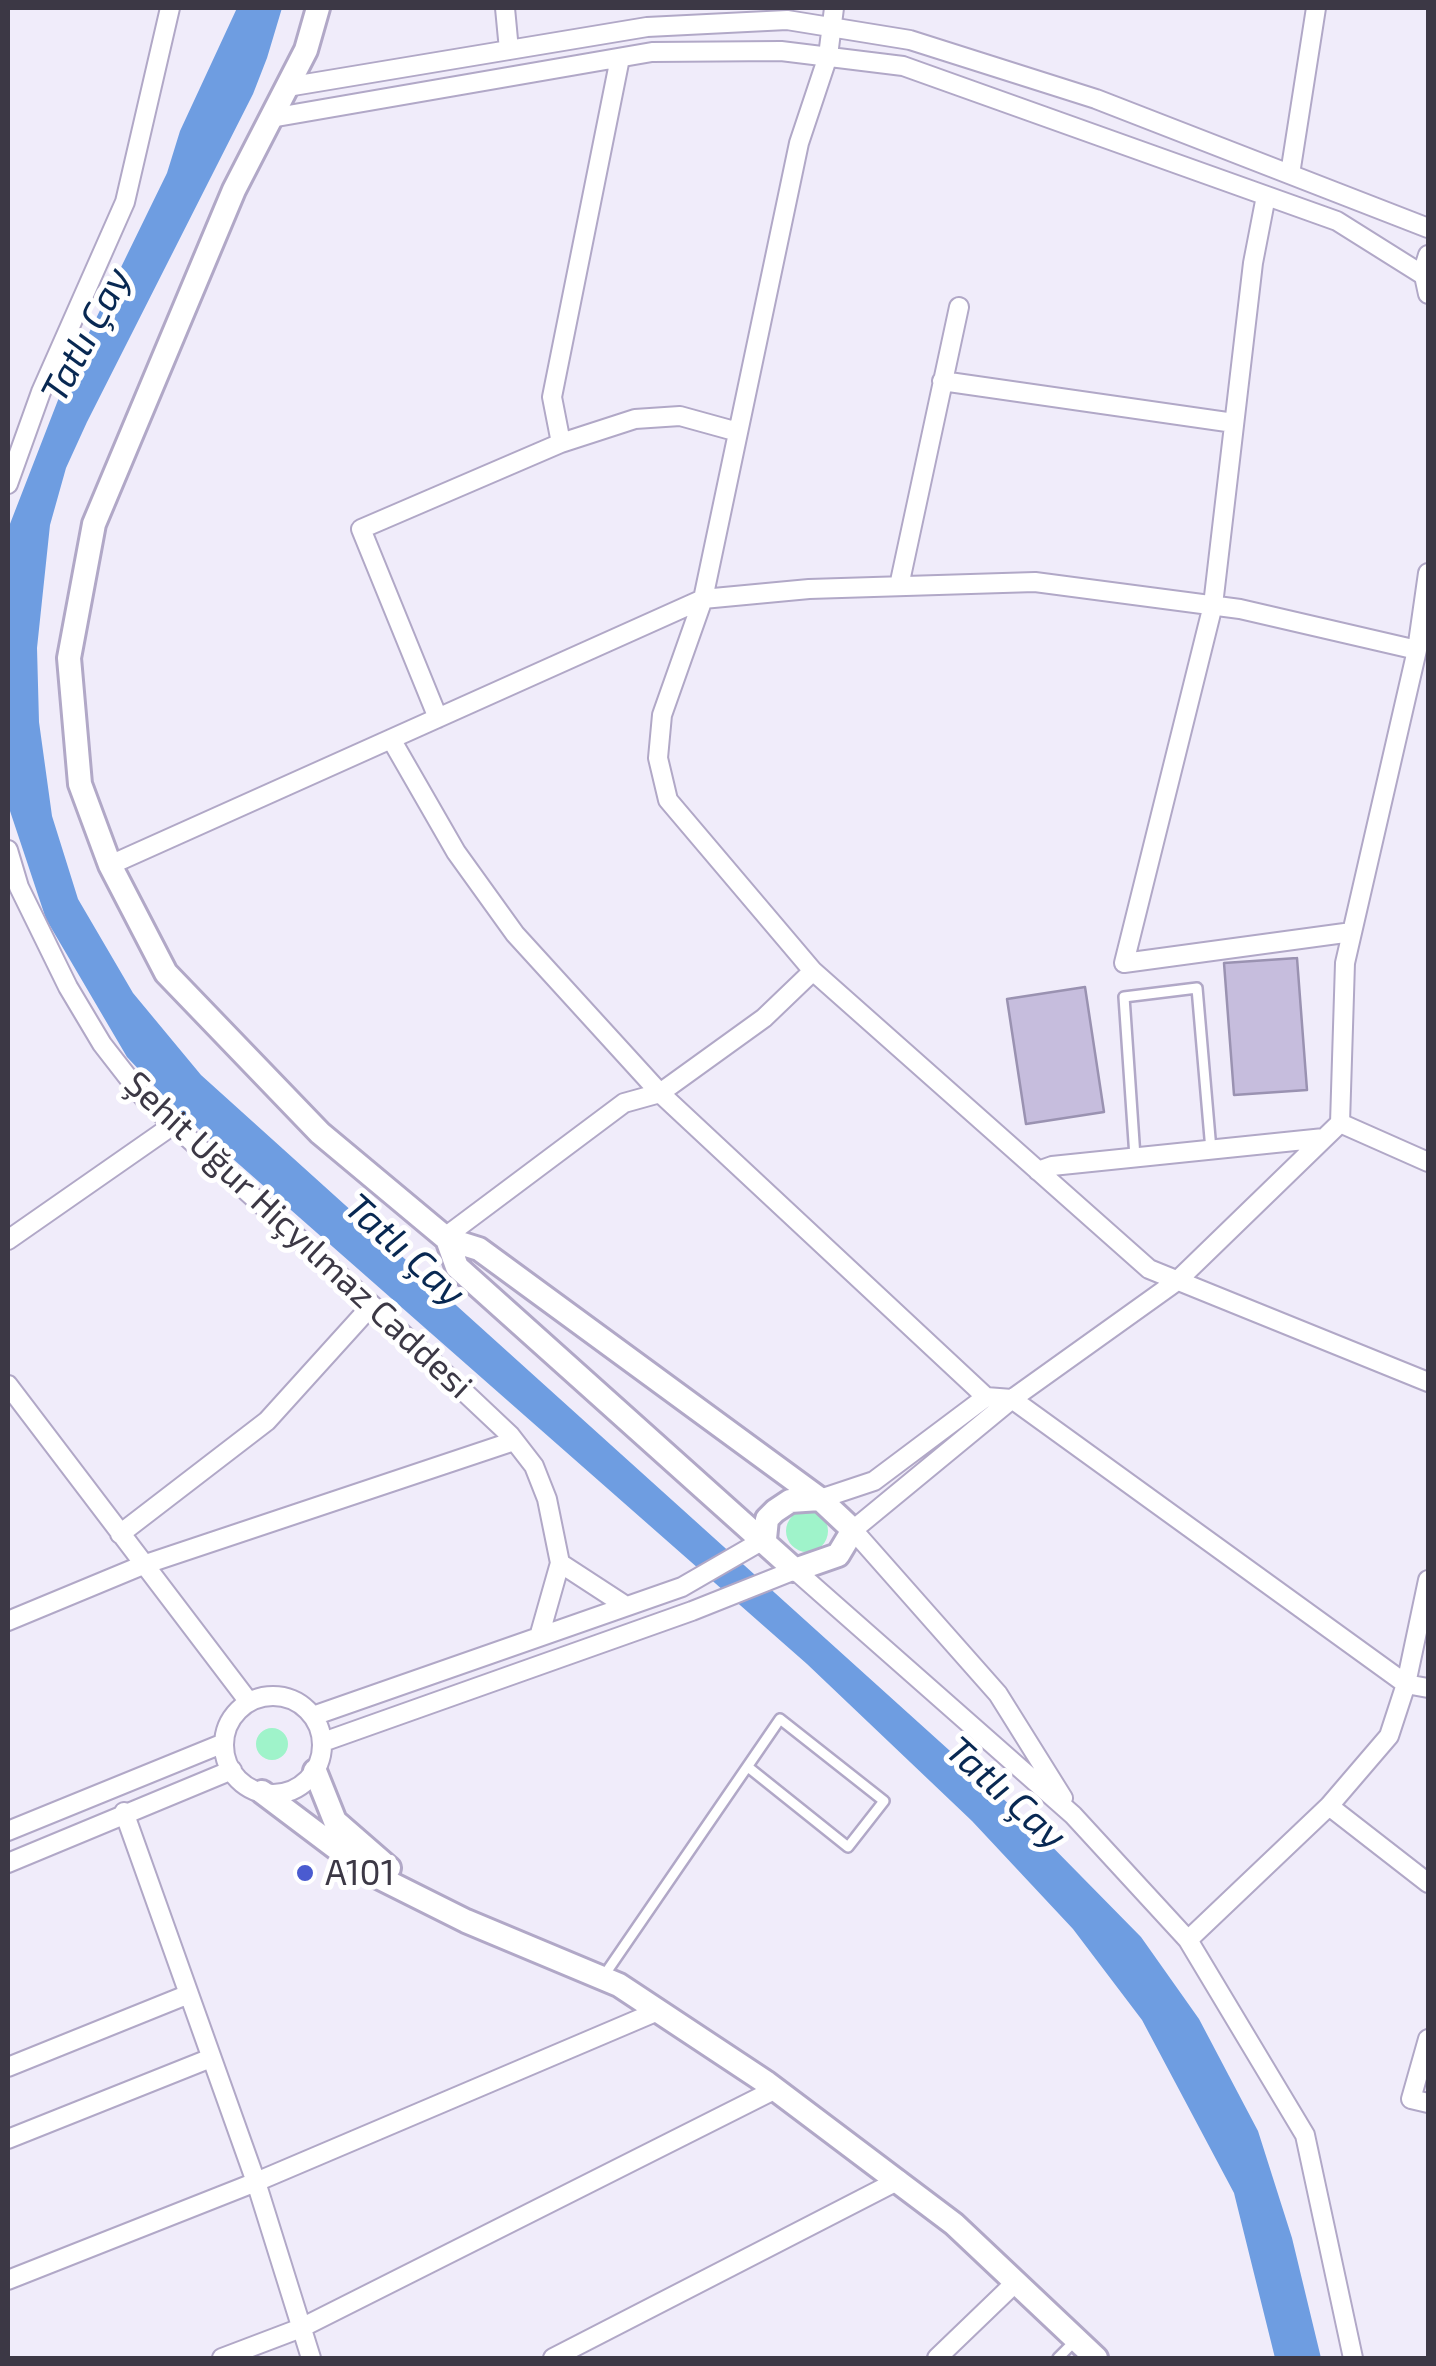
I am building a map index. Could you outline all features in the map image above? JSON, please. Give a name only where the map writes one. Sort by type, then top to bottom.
[{"type":"street","points":[[8,484],[41,392],[125,202],[170,8]]},
{"type":"street","points":[[318,8],[306,50],[234,190],[94,524],[70,658],[80,784],[110,866],[166,973],[320,1133],[446,1238],[479,1249],[820,1499],[854,1530],[998,1694],[1072,1815]]},
{"type":"street","points":[[506,8],[509,50]]},
{"type":"street","points":[[834,8],[828,56],[799,144],[703,599],[662,715],[662,781],[668,800],[813,971],[1149,1270],[1428,1382]]},
{"type":"street","points":[[1290,174],[1316,8]]},
{"type":"street","points":[[287,87],[648,27],[787,20],[910,40],[1096,99],[1428,228]]},
{"type":"street","points":[[271,118],[652,52],[761,51],[902,66],[1338,222],[1423,275]]},
{"type":"street","points":[[561,443],[552,397],[620,58]]},
{"type":"street","points":[[1266,196],[1253,263],[1213,605],[1124,964],[1352,932]]},
{"type":"street","points":[[1428,255],[1423,275],[1428,294]]},
{"type":"street","points":[[899,586],[959,307]]},
{"type":"street","points":[[942,382],[1234,423]]},
{"type":"street","points":[[438,718],[361,529],[561,443],[635,419],[680,416],[738,432]]},
{"type":"street","points":[[322,1742],[838,1555],[854,1530],[1012,1399],[1178,1281],[1340,1123],[1345,963],[1417,650],[1428,573]]},
{"type":"street","points":[[110,866],[703,599],[1035,582],[1213,605],[1417,650]]},
{"type":"street","points":[[392,739],[456,852],[515,934],[660,1092],[986,1397],[1012,1399],[1406,1684],[1428,1688]]},
{"type":"street","name":"Şehit Uğur Hiçyılmaz Caddesi","points":[[8,850],[13,893],[102,1044],[144,1098],[372,1305],[514,1441],[534,1466],[560,1563]]},
{"type":"street","points":[[446,1238],[624,1103],[660,1092],[764,1018],[813,971]]},
{"type":"street","points":[[1340,1123],[1428,1162]]},
{"type":"street","points":[[8,1240],[173,1125]]},
{"type":"street","points":[[1038,1171],[1052,1166],[1324,1138]]},
{"type":"street","points":[[446,1238],[456,1267],[786,1572],[1072,1815],[1188,1940],[1305,2135],[1353,2358]]},
{"type":"street","points":[[120,1534],[268,1420],[372,1305]]},
{"type":"street","points":[[8,1385],[249,1702]]},
{"type":"street","points":[[313,1716],[697,1579],[758,1544],[767,1519],[790,1501],[820,1499],[874,1481],[986,1397]]},
{"type":"street","points":[[8,1621],[143,1564],[514,1441]]},
{"type":"street","points":[[540,1637],[560,1563],[626,1606]]},
{"type":"street","points":[[1188,1940],[1329,1806],[1389,1736],[1406,1684],[1428,1580]]},
{"type":"street","points":[[262,1792],[293,1789],[315,1770],[322,1742],[313,1716],[297,1702],[281,1696],[249,1702],[236,1712],[224,1743],[232,1770],[247,1786],[262,1792],[368,1872],[466,1921],[602,1978],[658,2010],[776,2089],[899,2180],[1096,2358]]},
{"type":"street","points":[[8,1831],[224,1743]]},
{"type":"street","points":[[8,1863],[232,1770]]},
{"type":"street","points":[[315,1770],[335,1820],[367,1852],[466,1921]]},
{"type":"street","points":[[1329,1806],[1428,1883]]},
{"type":"street","points":[[124,1812],[256,2182],[311,2358]]},
{"type":"street","points":[[8,2066],[189,1994]]},
{"type":"street","points":[[8,2280],[256,2182],[658,2010]]},
{"type":"street","points":[[1428,2038],[1411,2100],[1428,2103]]},
{"type":"street","points":[[8,2139],[211,2058]]},
{"type":"street","points":[[222,2358],[302,2328],[776,2089]]},
{"type":"street","points":[[553,2358],[899,2180]]},
{"type":"street","points":[[937,2358],[1016,2282]]},
{"type":"lane","points":[[1134,1158],[1124,997],[1197,988],[1211,1150]]},
{"type":"lane","points":[[602,1978],[780,1719],[884,1802],[848,1847],[748,1767]]},
{"type":"lane","points":[[1058,2358],[1077,2339]]},
{"type":"green space","points":[[807,1510],[822,1516],[828,1531],[822,1546],[807,1552],[792,1546],[786,1531],[792,1516]]},
{"type":"green space","points":[[272,1728],[284,1732],[288,1744],[284,1756],[272,1760],[260,1756],[256,1744],[260,1732]]},
{"type":"water","points":[[237,8],[282,8],[267,58],[253,94],[87,422],[66,468],[50,525],[37,648],[39,722],[52,816],[78,899],[133,993],[201,1075],[1021,1815],[1141,1937],[1199,2019],[1258,2131],[1292,2238],[1321,2358],[1275,2358],[1234,2193],[1142,2020],[1073,1929],[972,1821],[807,1664],[175,1108],[127,1057],[46,919],[8,805],[8,529],[65,382],[167,173],[180,131]]},
{"type":"building","points":[[1297,958],[1307,1090],[1234,1095],[1224,963]]},
{"type":"building","points":[[1085,987],[1104,1112],[1026,1124],[1007,999]]},
{"type":"place","name":"A101","points":[[305,1873]]},
{"type":"water label","name":"Tatlı Çay","points":[[86,335]]},
{"type":"water label","name":"Tatlı Çay","points":[[405,1250]]},
{"type":"water label","name":"Tatlı Çay","points":[[1006,1793]]}]
